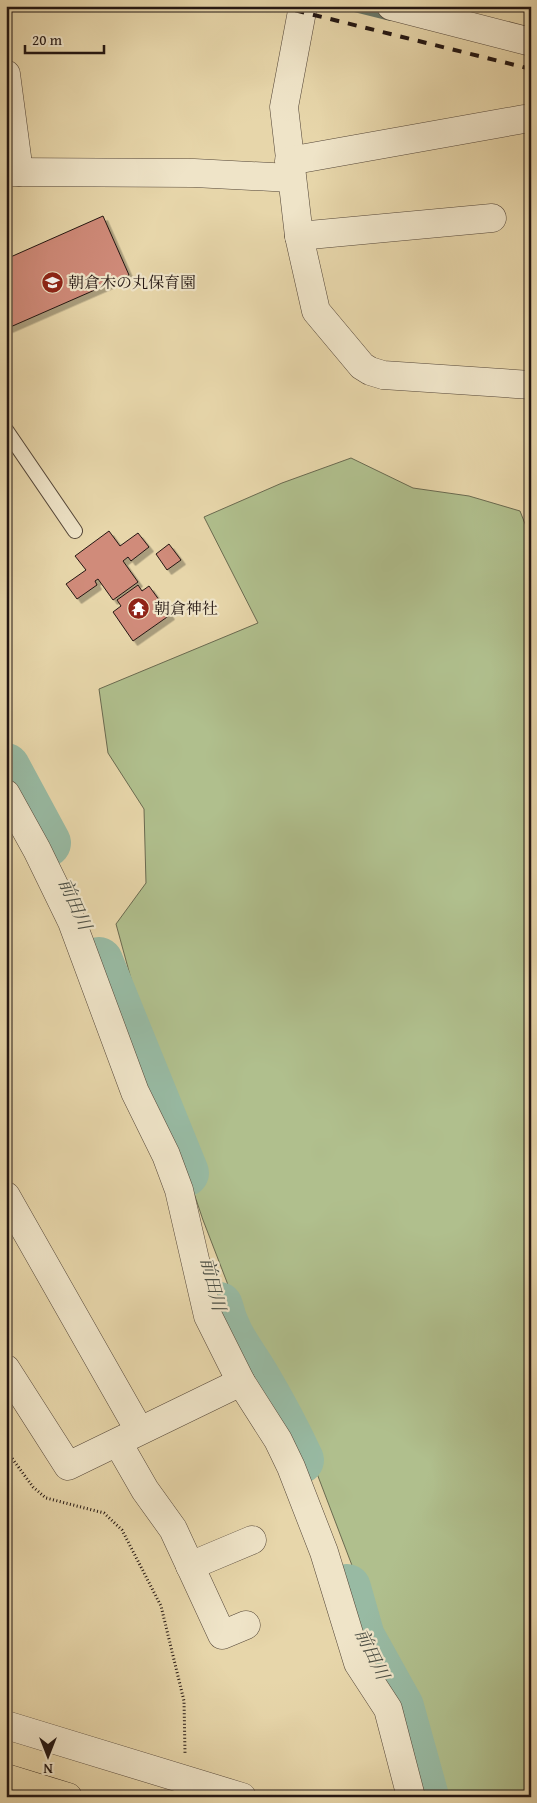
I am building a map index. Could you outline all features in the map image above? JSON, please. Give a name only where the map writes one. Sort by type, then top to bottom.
[{"type":"highway","points":[[6,1778],[68,1797]]},
{"type":"street","points":[[303,6],[284,107],[299,236],[316,311],[362,366],[370,371],[383,375],[531,386]]},
{"type":"street","points":[[391,6],[531,42]]},
{"type":"street","points":[[6,74],[13,172],[194,173],[290,170],[524,119]]},
{"type":"street","points":[[299,236],[492,218]]},
{"type":"street","points":[[6,794],[37,850],[72,922],[135,1092],[169,1162],[179,1190],[208,1316],[241,1382],[278,1440],[291,1467],[324,1552],[358,1663],[388,1709],[411,1797]]},
{"type":"street","points":[[6,1196],[129,1437],[145,1490],[173,1529],[222,1635],[246,1626]]},
{"type":"street","points":[[6,1369],[68,1466],[241,1382]]},
{"type":"street","points":[[190,1566],[252,1540]]},
{"type":"street","points":[[6,1725],[181,1784],[242,1797]]},
{"type":"lane","points":[[6,430],[74,531]]},
{"type":"path","points":[[6,1450],[33,1487],[46,1498],[104,1513],[122,1530],[161,1606],[184,1701],[186,1740],[181,1784]]},
{"type":"green space","points":[[351,458],[413,488],[469,496],[520,511],[531,539],[531,1797],[442,1797],[404,1703],[369,1642],[361,1589],[300,1429],[262,1373],[203,1220],[172,1128],[116,924],[146,883],[144,809],[108,753],[99,689],[258,623],[204,517],[282,483]]},
{"type":"building","points":[[103,216],[129,275],[8,328],[6,259]]},
{"type":"building","points":[[109,531],[120,546],[138,533],[149,547],[131,561],[128,557],[123,561],[138,582],[113,600],[98,579],[95,581],[97,585],[77,599],[66,584],[86,570],[75,556]]},
{"type":"building","points":[[169,544],[181,560],[167,570],[156,554]]},
{"type":"building","points":[[138,585],[142,591],[149,586],[170,615],[133,641],[113,612],[121,606],[117,600]]},
{"type":"waterway","points":[[347,6],[391,17]]},
{"type":"waterway","name":"前田川","points":[[6,767],[47,843]]},
{"type":"waterway","name":"前田川","points":[[99,961],[185,1173]]},
{"type":"waterway","name":"前田川","points":[[219,1306],[230,1335],[268,1397],[300,1460]]},
{"type":"waterway","name":"前田川","points":[[347,1588],[361,1637],[400,1707],[425,1797]]},
{"type":"railway","points":[[278,6],[531,69]]},
{"type":"place","name":"朝倉木の丸保育園","points":[[52,282]]},
{"type":"place","name":"朝倉神社","points":[[138,608]]}]
